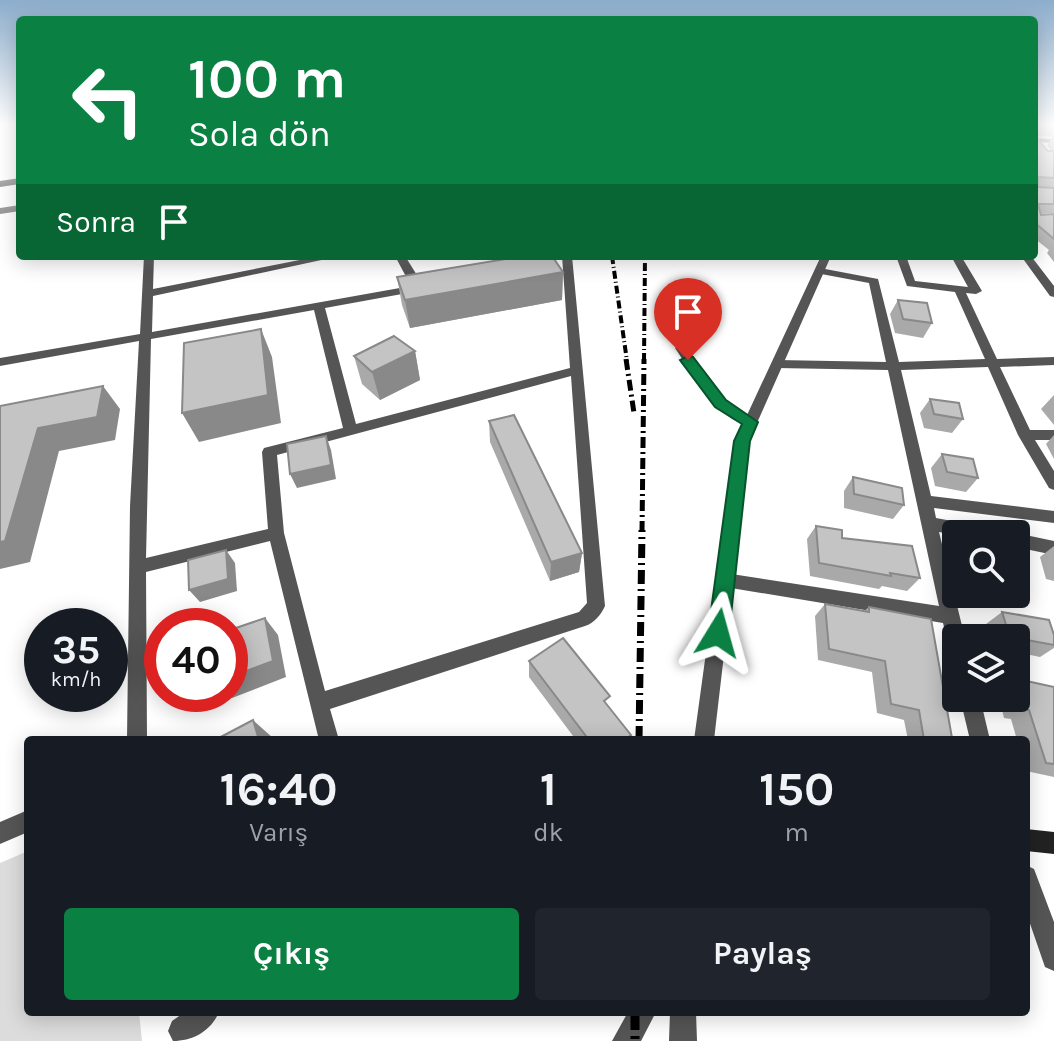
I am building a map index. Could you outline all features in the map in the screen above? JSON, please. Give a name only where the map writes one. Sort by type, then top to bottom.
[{"type":"main road","points":[[1030,840],[1054,843]]},
{"type":"street","points":[[137,736],[137,567],[149,260]]},
{"type":"street","points":[[147,294],[315,260]]},
{"type":"street","points":[[402,260],[418,289]]},
{"type":"street","points":[[902,260],[911,284],[976,291],[958,260]]},
{"type":"street","points":[[1029,260],[1054,294]]},
{"type":"street","points":[[318,703],[585,618],[596,606],[578,370],[562,261]]},
{"type":"street","points":[[705,736],[742,441],[823,264],[874,281],[952,624]]},
{"type":"street","points":[[1039,273],[1054,273]]},
{"type":"street","points":[[0,362],[435,286]]},
{"type":"street","points":[[959,289],[1025,435],[1054,484]]},
{"type":"street","points":[[319,307],[350,429]]},
{"type":"street","points":[[681,348],[721,404],[750,422]]},
{"type":"street","points":[[777,364],[893,366],[1054,361]]},
{"type":"street","points":[[328,736],[276,533],[269,452],[578,370]]},
{"type":"street","points":[[1025,435],[1054,435]]},
{"type":"street","points":[[923,501],[1054,517]]},
{"type":"street","points":[[928,523],[942,526]]},
{"type":"street","points":[[137,567],[276,533]]},
{"type":"street","points":[[1030,543],[1054,548]]},
{"type":"street","points":[[725,580],[950,616]]},
{"type":"street","points":[[973,712],[979,736]]},
{"type":"street","points":[[0,833],[24,823]]},
{"type":"street","points":[[1030,889],[1054,958]]},
{"type":"street","points":[[182,1028],[200,1016]]},
{"type":"street","points":[[626,1041],[641,1016]]},
{"type":"street","points":[[683,1016],[683,1041]]},
{"type":"shaded area","points":[[24,853],[24,1016],[139,1016],[142,1041],[0,1041],[0,863]]},
{"type":"building","points":[[1038,175],[1054,175],[1054,178],[1038,177]]},
{"type":"building","points":[[1038,187],[1054,188],[1054,204],[1038,204]]},
{"type":"building","points":[[1038,204],[1041,215],[1054,214],[1054,239],[1038,225]]},
{"type":"building","points":[[500,260],[555,260],[563,272],[405,300],[397,277]]},
{"type":"building","points":[[898,300],[927,303],[932,323],[903,319]]},
{"type":"building","points":[[261,329],[268,395],[182,413],[184,343]]},
{"type":"building","points":[[394,336],[415,351],[372,372],[354,356]]},
{"type":"building","points":[[103,386],[97,417],[38,428],[5,541],[0,542],[0,406]]},
{"type":"building","points":[[930,399],[959,403],[963,419],[934,414]]},
{"type":"building","points":[[514,415],[582,553],[551,562],[489,421]]},
{"type":"building","points":[[326,436],[331,465],[290,474],[287,444]]},
{"type":"building","points":[[942,454],[973,459],[978,478],[947,472]]},
{"type":"building","points":[[853,477],[902,488],[904,505],[854,494]]},
{"type":"building","points":[[816,526],[842,530],[842,538],[912,546],[920,578],[819,563]]},
{"type":"building","points":[[226,550],[228,579],[189,590],[188,560]]},
{"type":"building","points":[[825,604],[869,612],[869,607],[931,619],[942,681],[942,712],[947,712],[952,736],[923,736],[919,710],[891,704],[885,661],[829,649]]},
{"type":"building","points":[[1002,612],[1049,620],[1054,645],[1030,641],[1030,624],[1006,624]]},
{"type":"building","points":[[265,618],[273,661],[248,670],[248,624]]},
{"type":"building","points":[[563,638],[610,696],[604,701],[631,735],[586,736],[529,661]]},
{"type":"building","points":[[1030,682],[1054,687],[1054,764],[1046,763],[1030,712]]},
{"type":"building","points":[[253,720],[258,736],[223,736]]},
{"type":"railway","points":[[613,260],[627,361]]},
{"type":"railway","points":[[644,361],[645,260]]},
{"type":"railway","points":[[626,359],[634,413]]},
{"type":"railway","points":[[642,532],[644,359]]},
{"type":"railway","points":[[639,736],[642,530]]},
{"type":"railway","points":[[635,1016],[635,1041]]},
{"type":"route","points":[[688,360],[721,404],[732,414],[750,422],[742,441],[718,633]]}]
